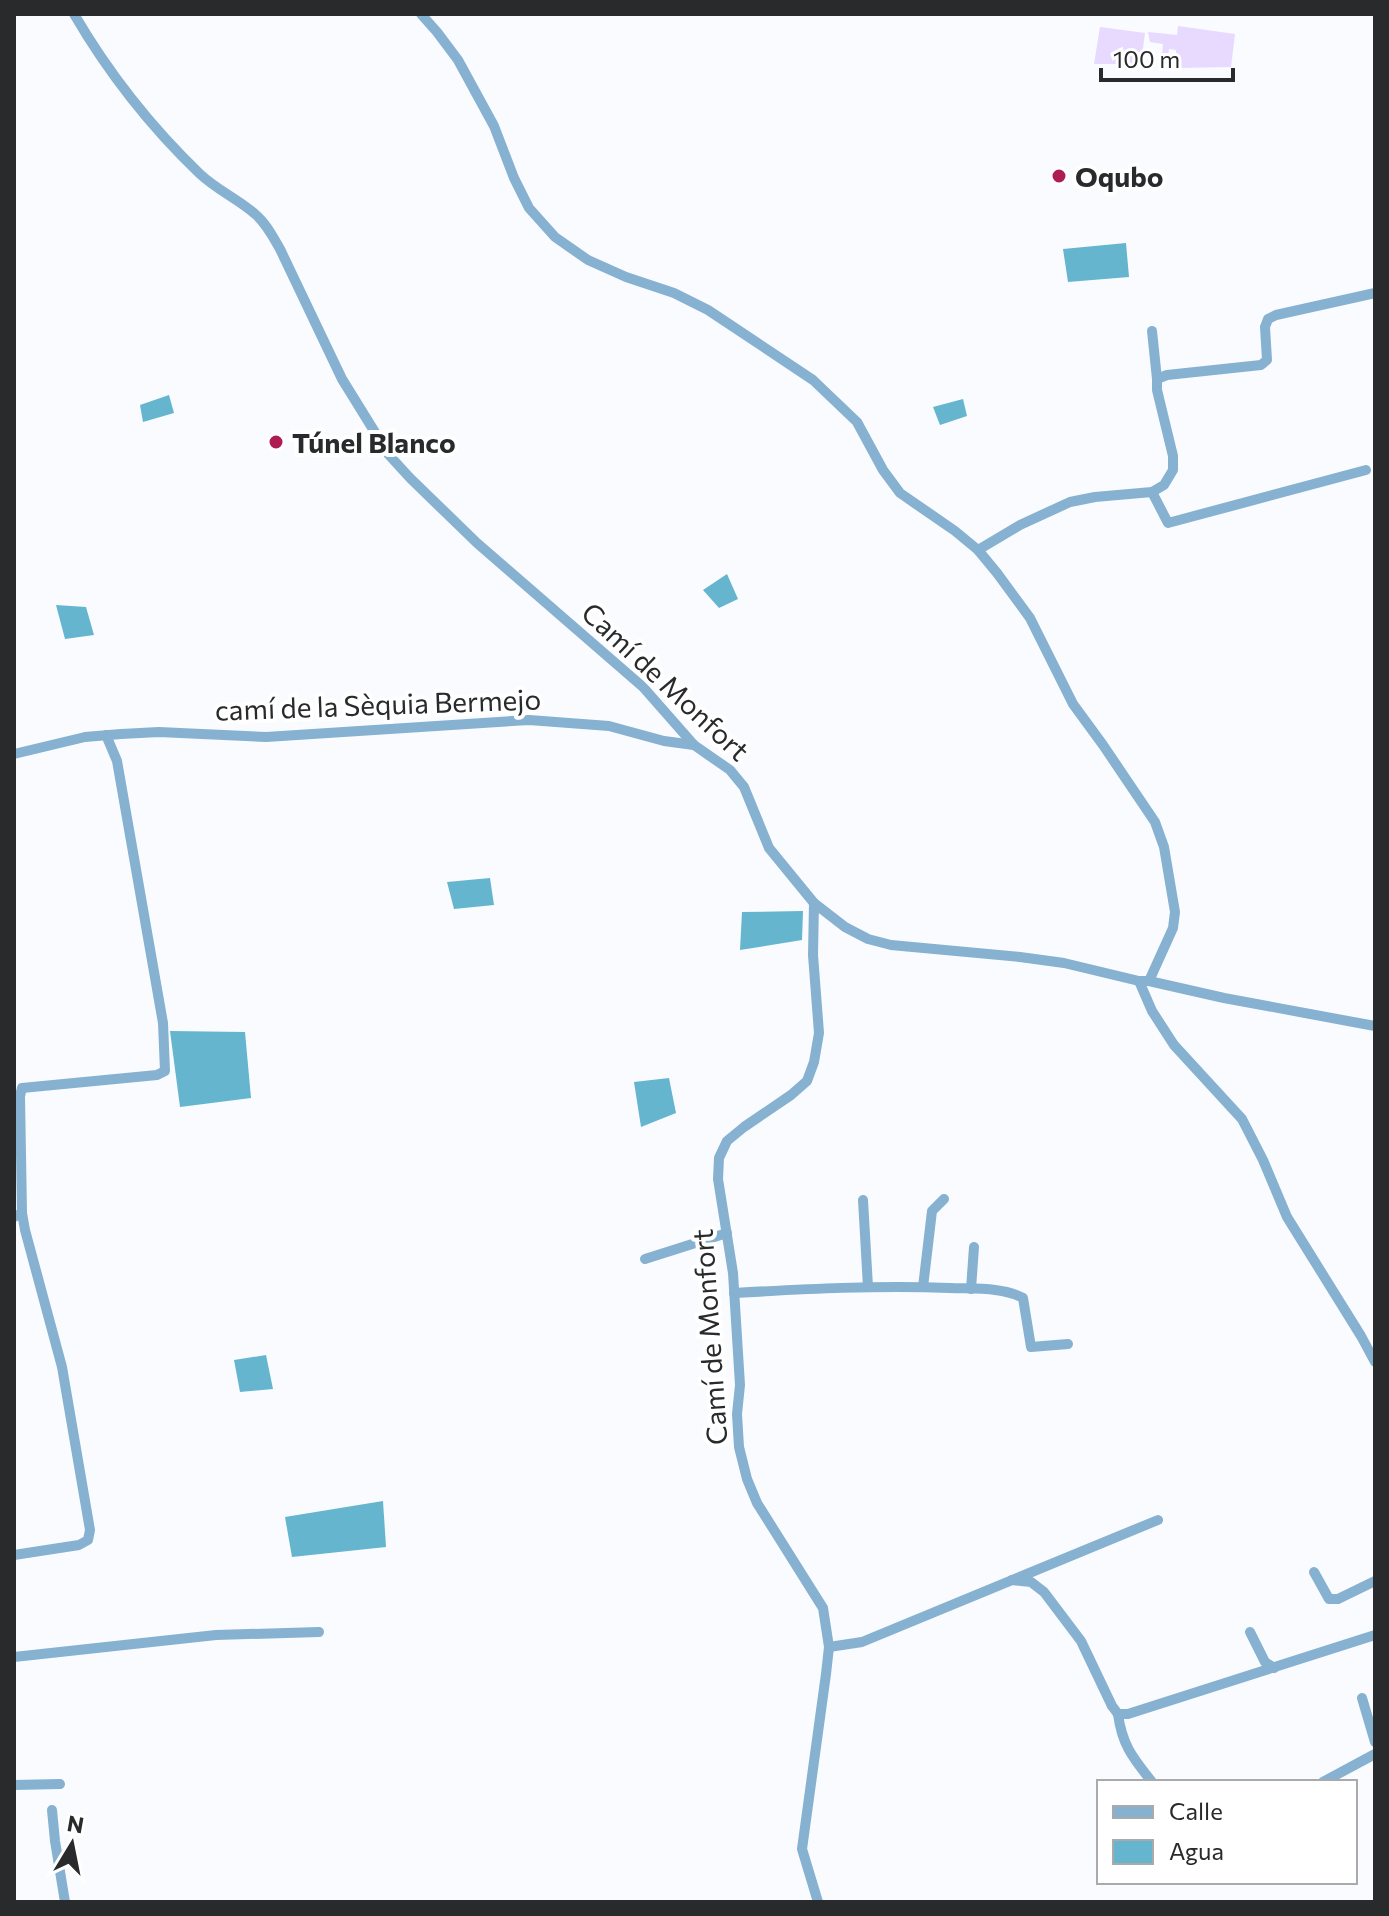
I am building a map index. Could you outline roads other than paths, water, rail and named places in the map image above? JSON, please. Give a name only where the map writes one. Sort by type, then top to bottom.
[{"type":"street","name":"Camí de Monfort","points":[[74,14],[148,121],[202,176],[255,214],[268,229],[342,379],[389,455],[477,543],[643,687],[694,745],[730,770],[744,787],[769,848],[814,903],[813,955],[819,1033],[814,1062],[807,1081],[727,1141],[719,1158],[718,1179],[734,1293],[740,1385],[737,1414],[739,1447],[757,1503],[823,1608],[829,1647],[802,1849],[818,1902]]},
{"type":"street","points":[[421,14],[458,60],[494,126],[529,208],[555,237],[588,260],[674,293],[708,310],[813,380],[857,422],[883,470],[900,493],[978,550],[1030,618],[1073,704],[1155,822],[1164,847],[1175,912],[1173,928],[1144,981],[1152,1011],[1174,1045],[1242,1119],[1287,1217],[1375,1362]]},
{"type":"street","points":[[1157,379],[1167,375],[1261,365],[1267,360],[1265,327],[1268,319],[1375,293]]},
{"type":"street","points":[[978,550],[1020,525],[1070,502],[1152,492],[1164,485],[1173,470],[1173,456],[1157,390],[1152,331]]},
{"type":"street","points":[[1152,492],[1168,523],[1366,470]]},
{"type":"street","name":"camí de la Sèquia Bermejo","points":[[14,754],[106,735],[159,732],[266,737],[529,720],[609,726],[664,741],[694,745]]},
{"type":"street","points":[[14,1555],[79,1545],[88,1540],[90,1530],[62,1367],[25,1230],[18,1215],[22,1088],[157,1075],[165,1071],[163,1023],[120,776],[106,735]]},
{"type":"street","points":[[814,903],[845,927],[868,939],[891,945],[1064,963],[1224,998],[1375,1026]]},
{"type":"street","points":[[923,1287],[932,1211],[944,1199]]},
{"type":"street","points":[[863,1200],[868,1287]]},
{"type":"street","points":[[645,1259],[727,1233]]},
{"type":"street","points":[[971,1289],[974,1247]]},
{"type":"street","points":[[734,1293],[868,1287],[1013,1292],[1023,1298],[1031,1347],[1068,1344]]},
{"type":"street","points":[[829,1647],[862,1642],[1158,1520]]},
{"type":"street","points":[[1314,1572],[1329,1599],[1338,1599],[1375,1581]]},
{"type":"street","points":[[1012,1580],[1031,1582],[1044,1592],[1081,1641],[1118,1714],[1120,1732],[1129,1753],[1150,1780]]},
{"type":"street","points":[[14,1657],[216,1635],[319,1632]]},
{"type":"street","points":[[1250,1632],[1265,1662],[1274,1668]]},
{"type":"street","points":[[1118,1714],[1128,1714],[1375,1635]]},
{"type":"street","points":[[1362,1698],[1375,1742]]},
{"type":"street","points":[[1327,1780],[1375,1754]]},
{"type":"street","points":[[14,1785],[60,1784]]},
{"type":"street","points":[[52,1810],[65,1902]]},
{"type":"water","points":[[1126,243],[1129,277],[1068,282],[1063,249]]},
{"type":"water","points":[[169,395],[174,413],[143,422],[140,405]]},
{"type":"water","points":[[963,399],[967,416],[940,425],[933,407]]},
{"type":"water","points":[[727,574],[738,599],[719,608],[703,590]]},
{"type":"water","points":[[56,605],[86,607],[94,635],[65,639]]},
{"type":"water","points":[[490,878],[494,905],[454,909],[447,882]]},
{"type":"water","points":[[803,911],[802,940],[740,950],[742,912]]},
{"type":"water","points":[[170,1031],[245,1032],[251,1098],[180,1107]]},
{"type":"water","points":[[669,1078],[676,1113],[641,1127],[634,1082]]},
{"type":"water","points":[[266,1355],[273,1389],[240,1392],[234,1360]]},
{"type":"water","points":[[383,1501],[386,1547],[292,1557],[285,1517]]},
{"type":"place","name":"Oqubo","points":[[1059,176]]},
{"type":"place","name":"Túnel Blanco","points":[[276,442]]}]
